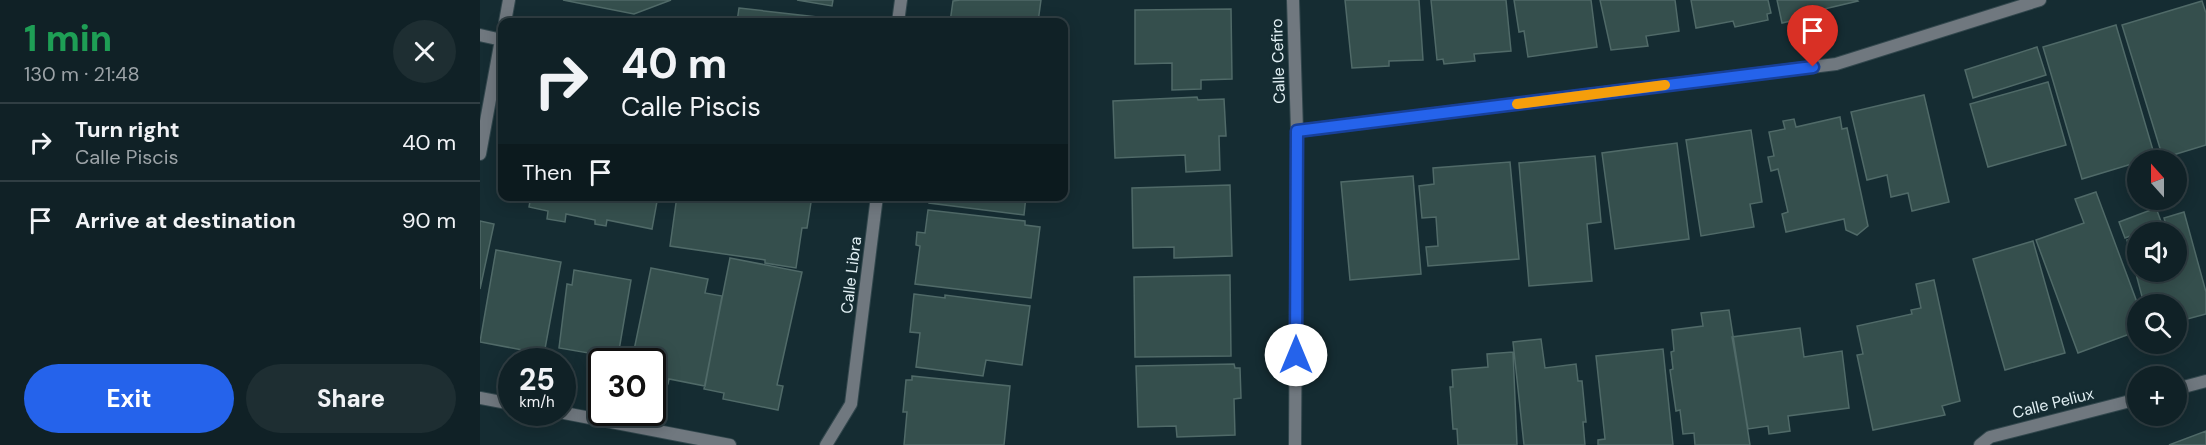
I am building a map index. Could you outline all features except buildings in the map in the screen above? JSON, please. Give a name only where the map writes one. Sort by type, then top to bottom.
[{"type":"street","points":[[506,18],[509,0]]},
{"type":"street","points":[[899,18],[901,0]]},
{"type":"street","name":"Calle Cefiro","points":[[1293,0],[1297,131],[1295,444]]},
{"type":"street","points":[[1297,131],[1836,64],[2040,0]]},
{"type":"street","points":[[480,35],[498,37]]},
{"type":"street","points":[[480,154],[498,58]]},
{"type":"street","name":"Calle Libra","points":[[826,445],[851,404],[876,201]]},
{"type":"street","points":[[2187,386],[2206,381]]},
{"type":"street","points":[[480,398],[498,401]]},
{"type":"street","name":"Calle Peliux","points":[[1980,445],[1990,437],[2127,402]]},
{"type":"street","points":[[576,415],[730,445]]},
{"type":"slow traffic","points":[[1517,104],[1665,85]]},
{"type":"route","points":[[1296,355],[1297,131],[1813,67]]}]
